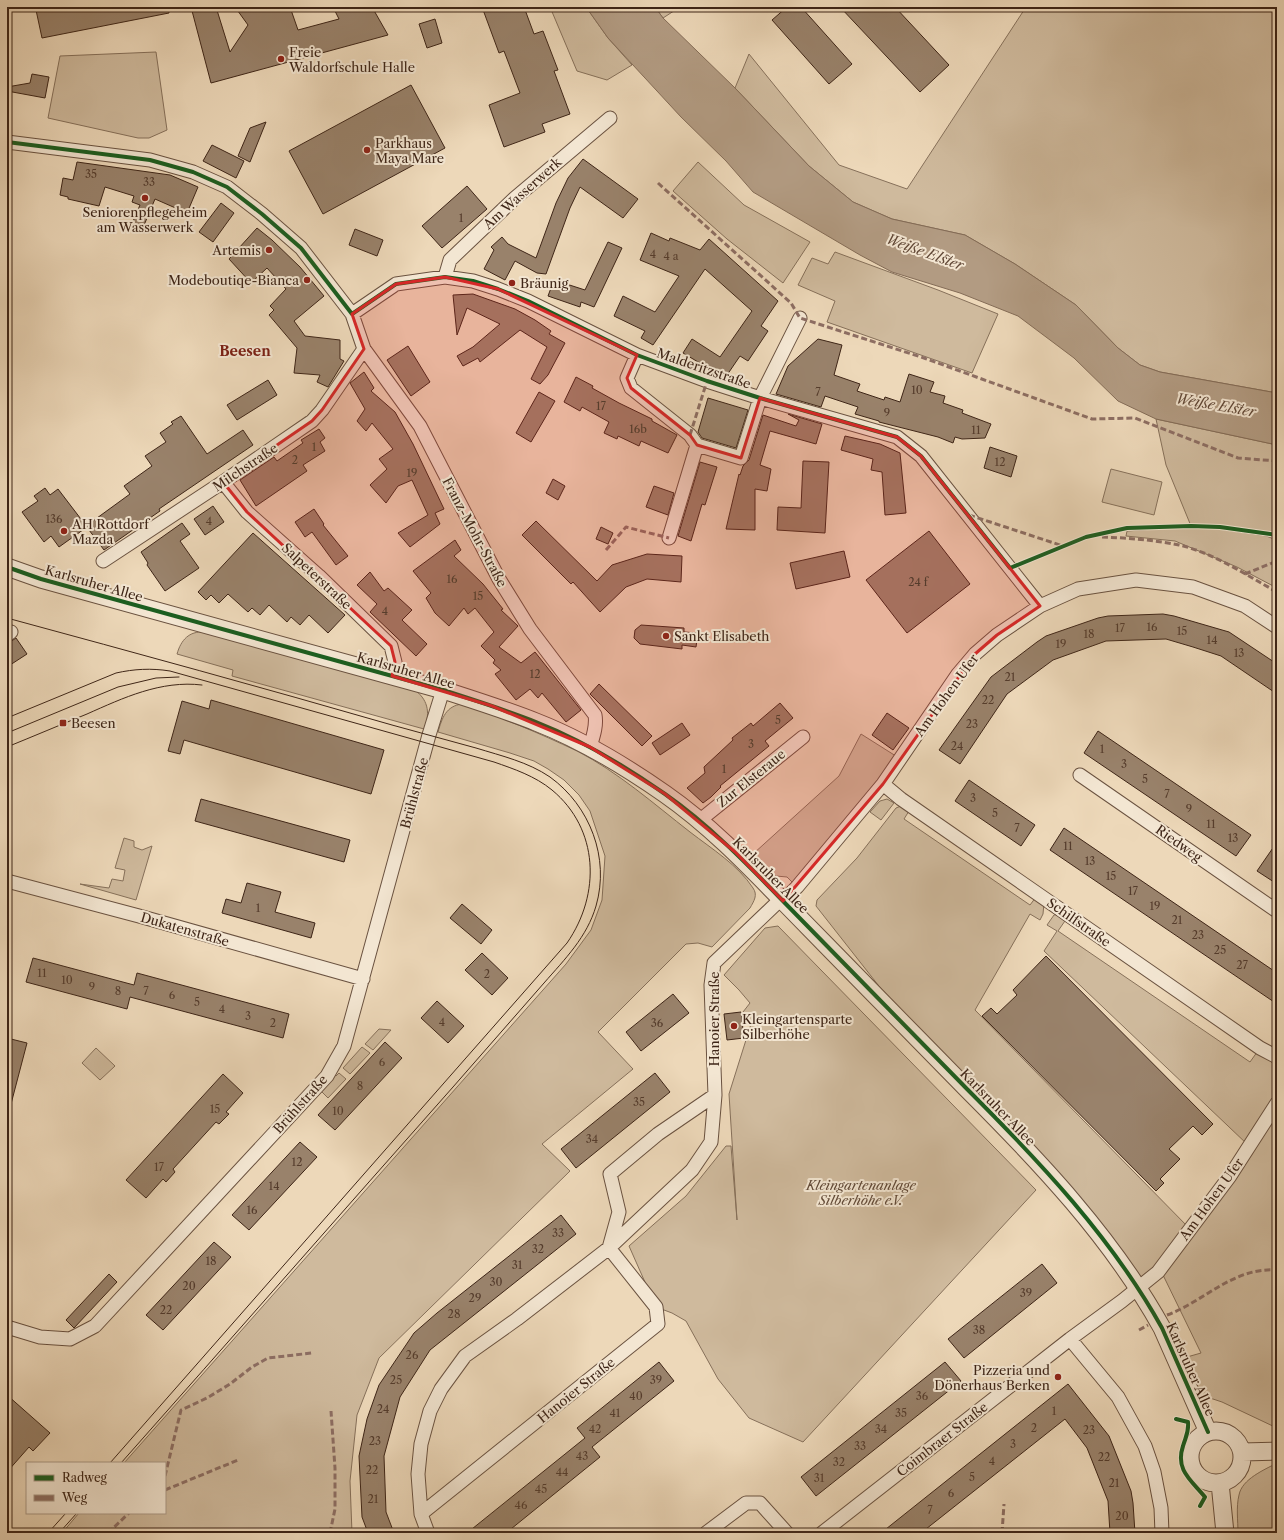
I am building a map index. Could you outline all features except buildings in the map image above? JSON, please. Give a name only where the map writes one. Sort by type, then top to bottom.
[{"type":"street","name":"Am Wasserwerk","points":[[445,277],[450,260],[514,198],[610,118]]},
{"type":"street","name":"Franz-Mohr-Straße","points":[[7,142],[150,160],[193,172],[227,187],[267,218],[301,248],[352,314],[364,349],[420,426],[499,579],[530,629],[595,715],[595,731],[590,747]]},
{"type":"street","name":"Malderitzstraße","points":[[352,314],[396,284],[445,277],[473,282],[528,301],[637,356],[760,398],[897,437],[921,456],[1040,606]]},
{"type":"street","name":"Malderitzstraße","points":[[637,356],[627,378],[631,388],[690,435],[697,445],[741,458],[760,398],[800,318]]},
{"type":"street","name":"Milchstraße","points":[[103,561],[312,421],[322,410],[364,349]]},
{"type":"street","points":[[669,538],[697,445]]},
{"type":"street","name":"Salpeterstraße","points":[[223,482],[247,512],[319,576],[391,646],[395,662],[392,676]]},
{"type":"street","name":"Karlsruher Allee","points":[[7,567],[42,579],[102,596],[443,690],[537,722],[590,747],[665,794],[699,820],[735,852],[1011,1133],[1077,1206],[1138,1288],[1162,1328],[1208,1432]]},
{"type":"street","name":"Am Hohen Ufer","points":[[782,900],[797,887],[883,784],[958,674],[975,654],[997,635],[1040,606],[1078,589],[1136,580],[1193,587],[1244,606],[1277,627]]},
{"type":"street","name":"Brühlstraße","points":[[7,1328],[40,1337],[70,1339],[95,1326],[327,1076],[344,1046],[429,735],[443,690]]},
{"type":"street","name":"Zur Elsteraue","points":[[699,820],[803,737]]},
{"type":"street","name":"Riedweg","points":[[1080,775],[1277,911]]},
{"type":"street","name":"Schilfstraße","points":[[883,784],[901,799],[1260,1048],[1277,1057]]},
{"type":"street","name":"Dukatenstraße","points":[[7,881],[132,914],[363,979]]},
{"type":"street","name":"Hanoier Straße","points":[[428,1533],[421,1514],[418,1474],[421,1444],[430,1412],[441,1389],[465,1356],[517,1319],[609,1248],[692,1170],[711,1142],[715,1095],[711,985],[714,963],[782,900]]},
{"type":"street","points":[[609,1248],[618,1212],[610,1174],[658,1134],[715,1095]]},
{"type":"street","name":"Am Hohen Ufer","points":[[1138,1288],[1158,1272],[1230,1176],[1277,1103]]},
{"type":"street","name":"Hanoier Straße","points":[[421,1514],[658,1324],[656,1307],[609,1248]]},
{"type":"street","name":"Coimbraer Straße","points":[[822,1533],[1070,1339],[1138,1288]]},
{"type":"street","points":[[1070,1339],[1118,1397],[1145,1446],[1156,1479],[1161,1508],[1162,1533]]},
{"type":"street","points":[[1217,1430],[1226,1432],[1234,1437],[1242,1452],[1242,1460],[1237,1472],[1228,1480],[1220,1483],[1212,1483],[1204,1480],[1192,1467],[1190,1459],[1194,1442],[1200,1436],[1217,1430]]},
{"type":"street","points":[[1242,1452],[1277,1451]]},
{"type":"street","points":[[1220,1483],[1225,1533]]},
{"type":"street","points":[[706,1533],[746,1503],[760,1503],[787,1533]]},
{"type":"highlighted area","points":[[445,277],[498,289],[637,355],[627,378],[631,388],[690,435],[697,445],[741,458],[760,398],[897,437],[921,456],[1040,606],[997,635],[975,654],[883,784],[783,901],[735,852],[665,794],[590,747],[492,706],[392,676],[395,662],[391,646],[247,512],[223,482],[312,421],[322,410],[364,349],[352,314],[396,284]]},
{"type":"green space","points":[[550,7],[586,7],[608,38],[632,65],[607,80],[577,71]]},
{"type":"green space","points":[[655,7],[680,7],[663,18]]},
{"type":"green space","points":[[1026,7],[1277,7],[1277,393],[1160,372],[1140,365],[1118,348],[1076,305],[1015,264],[965,235],[892,219],[853,202],[809,166],[735,88],[749,54],[839,165],[907,189]]},
{"type":"green space","points":[[156,52],[167,130],[149,138],[138,138],[48,118],[60,56]]},
{"type":"green space","points":[[698,162],[744,205],[810,242],[783,283],[727,239],[673,191]]},
{"type":"green space","points":[[835,252],[998,314],[972,373],[827,322],[835,301],[798,285],[812,258],[828,264]]},
{"type":"green space","points":[[1156,419],[1277,445],[1277,535],[1220,527],[1207,527],[1266,536],[1277,540],[1277,588],[1237,567],[1175,541],[1126,536],[1127,531],[1195,526],[1191,526],[1166,465]]},
{"type":"green space","points":[[1111,469],[1162,482],[1154,515],[1102,502]]},
{"type":"green space","points":[[204,632],[416,691],[424,699],[427,708],[428,713],[424,729],[232,676],[233,670],[177,654],[186,637],[194,633]]},
{"type":"green space","points":[[462,704],[506,720],[577,751],[607,769],[635,789],[740,872],[755,893],[753,903],[750,908],[712,947],[698,943],[686,944],[598,1032],[633,1069],[542,1144],[570,1171],[379,1358],[357,1415],[350,1481],[352,1533],[62,1533],[78,1514],[166,1514],[166,1462],[125,1462],[566,964],[591,930],[602,900],[605,856],[590,811],[579,795],[564,780],[534,761],[438,732],[441,722],[448,710]]},
{"type":"green space","points":[[861,734],[899,758],[797,887],[787,877],[776,876],[753,854],[839,776]]},
{"type":"green space","points":[[887,799],[894,803],[881,820],[870,812],[880,801]]},
{"type":"green space","points":[[901,806],[909,811],[904,819],[1030,905],[1036,897],[1044,903],[1043,914],[1040,920],[1030,914],[975,1010],[1190,1229],[1139,1288],[930,1051],[816,906],[817,900],[857,858],[896,808]]},
{"type":"green space","points":[[124,838],[134,841],[134,847],[142,850],[152,846],[136,900],[80,884],[109,888],[112,879],[123,881],[125,870],[115,868]]},
{"type":"green space","points":[[1059,914],[1067,918],[1058,931],[1250,1062],[1260,1048],[1277,1057],[1277,1091],[1248,1145],[1044,951],[1057,931],[1047,925],[1054,915]]},
{"type":"green space","name":"Kleingartenanlage Silberhöhe e.V.","points":[[778,926],[1036,1190],[803,1442],[749,1418],[718,1379],[686,1321],[672,1313],[656,1307],[629,1246],[686,1196],[726,1146],[731,1146],[737,1220],[729,1094],[751,1024],[743,1012],[750,1003],[724,975],[765,928]]},
{"type":"green space","points":[[379,1029],[391,1030],[373,1050],[365,1044]]},
{"type":"green space","points":[[362,1047],[370,1053],[350,1074],[343,1068]]},
{"type":"green space","points":[[96,1048],[115,1066],[100,1080],[82,1063]]},
{"type":"green space","points":[[339,1073],[346,1079],[328,1098],[321,1091],[334,1074],[336,1076]]},
{"type":"green space","points":[[1277,1104],[1277,1428],[1222,1402],[1201,1395],[1187,1357],[1201,1353],[1163,1275]]},
{"type":"green space","points":[[1277,1463],[1277,1533],[1238,1533],[1237,1514],[1241,1489],[1244,1484],[1254,1476]]},
{"type":"water","name":"Weiße Elster","points":[[586,7],[655,7],[663,18],[735,88],[809,166],[853,202],[892,219],[965,235],[1015,264],[1076,305],[1118,348],[1140,365],[1160,372],[1277,393],[1277,445],[1156,419],[1118,401],[1074,358],[1018,316],[960,293],[892,272],[860,255],[753,192],[726,161],[681,117],[608,38]]},
{"type":"tram line","points":[[7,618],[466,745],[524,763],[550,777],[564,789],[576,803],[586,818],[593,834],[598,852],[600,888],[596,906],[581,938],[560,965],[122,1462]]},
{"type":"tram line","points":[[7,718],[116,673],[143,669],[170,671],[494,762],[524,773],[552,790],[568,806],[579,823],[586,843],[590,863],[590,883],[586,904],[578,924],[567,943],[111,1462]]},
{"type":"tram line","points":[[7,733],[118,687],[156,678],[179,677]]},
{"type":"tram line","points":[[7,747],[128,696],[172,685],[202,685]]},
{"type":"tram line","points":[[48,1533],[65,1514]]},
{"type":"tram line","points":[[59,1533],[76,1514]]},
{"type":"marked path","points":[[658,183],[791,303],[800,318],[924,358],[1092,419],[1135,418],[1238,458],[1277,461]]},
{"type":"marked path","points":[[690,435],[707,381]]},
{"type":"marked path","points":[[969,515],[1063,546]]},
{"type":"marked path","points":[[606,550],[626,527],[669,538]]},
{"type":"marked path","points":[[1102,537],[1179,545],[1205,553],[1230,565],[1277,592]]},
{"type":"marked path","points":[[1245,574],[1277,561]]},
{"type":"marked path","points":[[1167,1315],[1194,1302],[1233,1279],[1261,1270],[1277,1270]]},
{"type":"marked path","points":[[1139,1330],[1148,1325]]},
{"type":"marked path","points":[[166,1472],[181,1410],[207,1398],[230,1384],[252,1367],[268,1358],[312,1353]]},
{"type":"marked path","points":[[330,1533],[335,1509],[335,1468],[331,1411]]},
{"type":"marked path","points":[[166,1490],[238,1460]]},
{"type":"marked path","points":[[1002,1533],[1004,1504]]},
{"type":"marked path","points":[[108,1533],[128,1514]]},
{"type":"cycle path","points":[[7,142],[150,160],[193,172],[227,187],[262,214],[301,248],[352,314],[396,284],[445,277],[473,281],[528,301],[637,355],[707,381],[760,398],[897,437],[921,456],[1010,568],[1086,537],[1127,528],[1191,526],[1220,527],[1277,535]]},
{"type":"cycle path","points":[[7,567],[41,579],[443,690],[502,709],[553,729],[586,745],[634,773],[665,794],[696,818],[754,871],[1021,1144],[1073,1202],[1121,1263],[1162,1328],[1208,1432]]},
{"type":"cycle path","points":[[1176,1419],[1188,1422],[1188,1431],[1181,1454],[1181,1462],[1190,1480],[1205,1497],[1200,1506]]},
{"type":"place","name":"Freie Waldorfschule Halle","points":[[281,59]]},
{"type":"place","name":"Parkhaus Maya Mare","points":[[367,150]]},
{"type":"place","name":"Seniorenpflegeheim am Wasserwerk","points":[[145,198]]},
{"type":"place","name":"Artemis","points":[[269,250]]},
{"type":"place","name":"Modeboutiqe-Bianca","points":[[307,280]]},
{"type":"place","name":"Bräunig","points":[[512,283]]},
{"type":"place","name":"AH Rottdorf Mazda","points":[[64,531]]},
{"type":"place","name":"Sankt Elisabeth","points":[[666,636]]},
{"type":"place","name":"Beesen","points":[[63,723]]},
{"type":"place","name":"Kleingartensparte Silberhöhe","points":[[734,1026]]},
{"type":"place","name":"Pizzeria und Dönerhaus Berken","points":[[1058,1377]]},
{"type":"district","name":"Beesen","points":[[245,351]]}]
